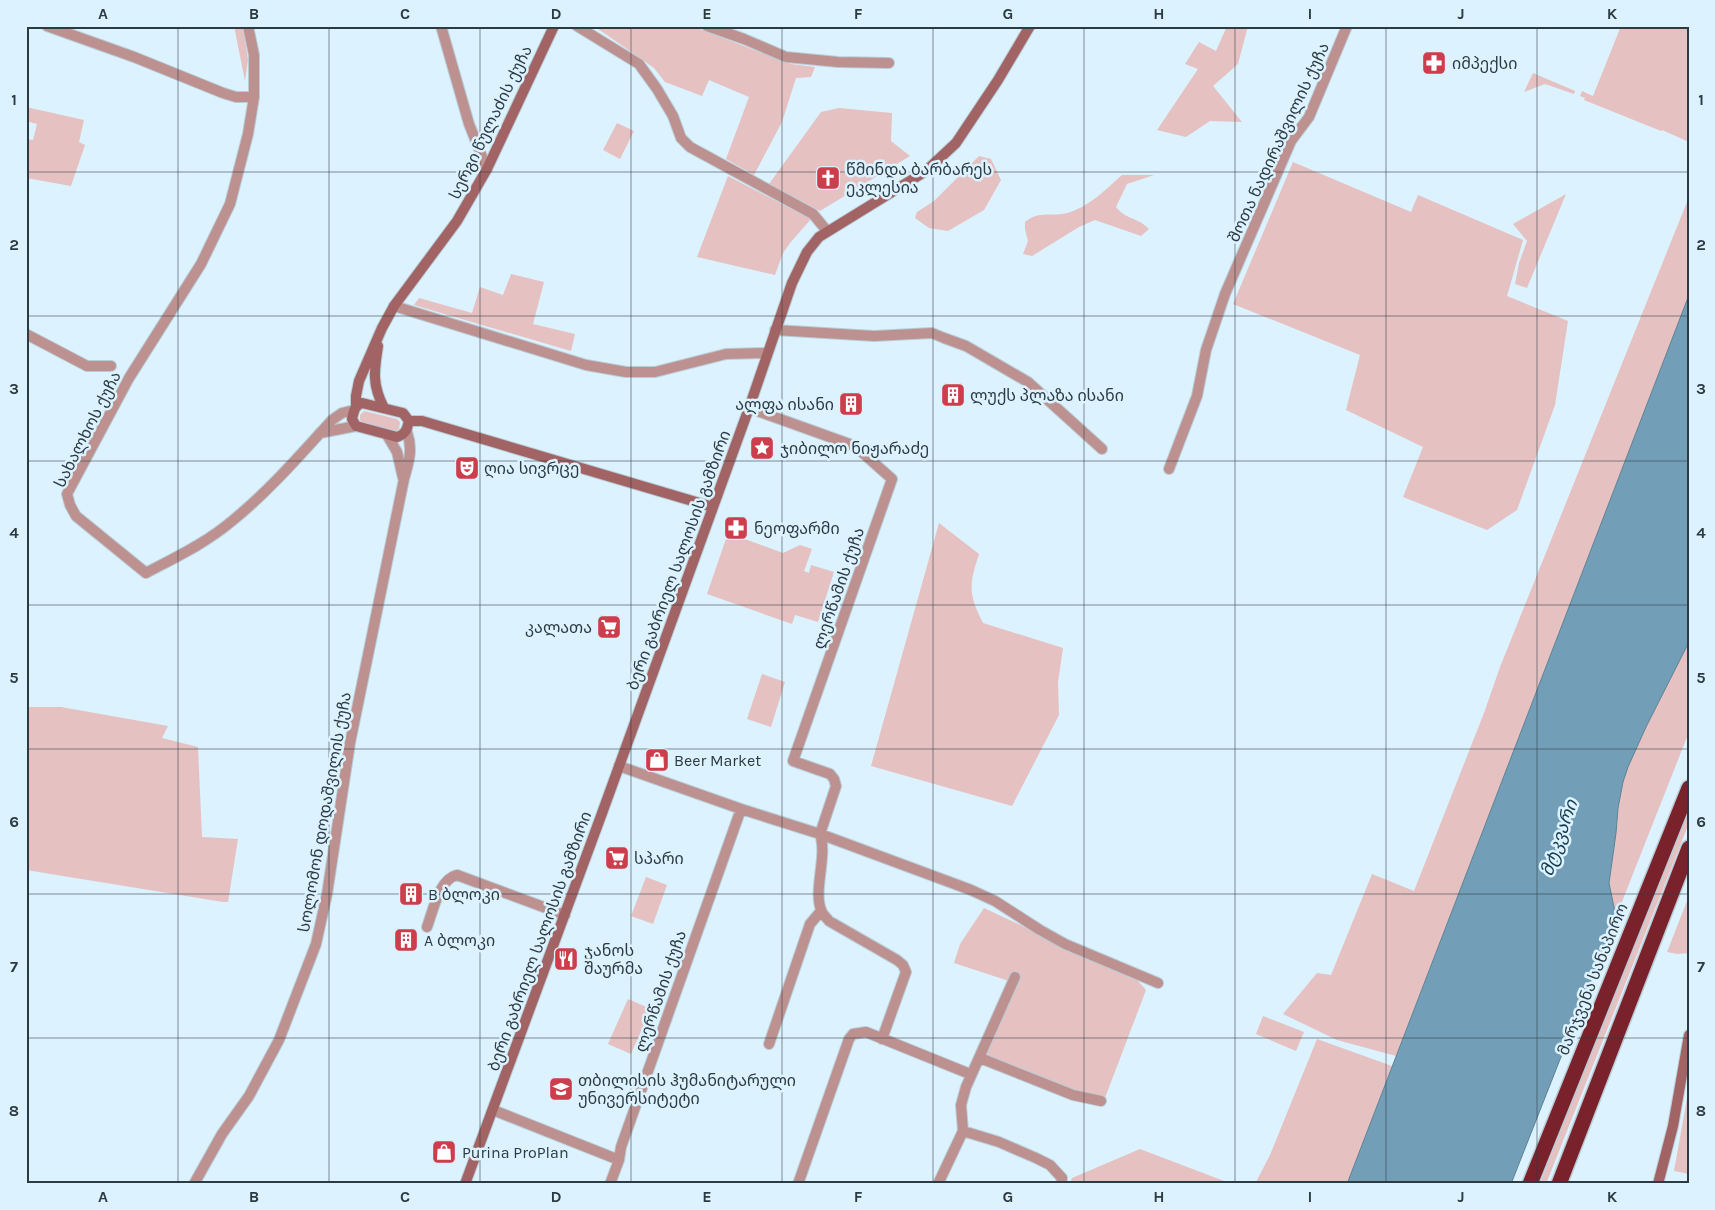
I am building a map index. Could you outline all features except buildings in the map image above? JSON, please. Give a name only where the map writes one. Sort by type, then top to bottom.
[{"type":"highway","name":"მარჯვენა სანაპირო","points":[[1530,1184],[1652,876],[1689,788]]},
{"type":"highway","points":[[1558,1184],[1689,848]]},
{"type":"main road","name":"სერგი წულაძის ქუჩა","points":[[356,426],[352,419],[359,381],[382,328],[394,306],[457,221],[487,169],[554,26]]},
{"type":"main road","name":"ბერი გაბრიელ სალოსის გამზირი","points":[[465,1184],[565,915],[749,408],[775,330],[792,284],[807,252],[819,236],[926,171],[956,143],[998,80],[1030,26]]},
{"type":"main road","name":"სერგი წულაძის ქუჩა","points":[[382,328],[374,376],[378,395],[384,408]]},
{"type":"main road","points":[[355,408],[362,403],[403,413],[410,421],[422,421],[713,506]]},
{"type":"main road","points":[[356,426],[398,437],[406,432],[410,421]]},
{"type":"main road","points":[[1658,1184],[1673,1126],[1689,1035]]},
{"type":"street","points":[[47,26],[134,57],[223,93],[236,97],[254,97],[254,55],[248,26]]},
{"type":"street","points":[[441,26],[469,124],[487,169]]},
{"type":"street","points":[[577,26],[639,64],[673,116],[681,138],[690,147],[813,214],[827,231]]},
{"type":"street","points":[[708,26],[786,57],[838,62],[888,63]]},
{"type":"street","name":"შოთა ნადირაშვილის ქუჩა","points":[[1169,469],[1197,396],[1206,350],[1225,294],[1291,141],[1309,117],[1347,26]]},
{"type":"street","name":"სახალხოს ქუჩა","points":[[254,97],[239,174],[230,204],[218,230],[201,264],[129,378],[66,494],[76,516],[146,573],[200,544],[232,522],[278,479],[332,420],[342,413],[355,408]]},
{"type":"street","points":[[394,306],[586,365],[626,372],[655,372],[726,354],[767,353]]},
{"type":"street","points":[[775,330],[874,336],[932,334],[966,346],[1028,382],[1102,449]]},
{"type":"street","points":[[26,334],[88,366],[111,366]]},
{"type":"street","name":"ლერწამის ქუჩა","points":[[749,408],[855,446],[892,479],[793,761],[830,774],[834,779],[836,786],[820,834]]},
{"type":"street","points":[[319,434],[356,426]]},
{"type":"street","name":"სოლომონ დოდაშვილის ქუჩა","points":[[194,1184],[222,1134],[249,1096],[279,1040],[316,944],[327,894],[350,743],[411,451],[410,441],[406,432]]},
{"type":"street","name":"სოლომონ დოდაშვილის ქუჩა","points":[[387,435],[397,452],[404,478]]},
{"type":"street","points":[[619,766],[741,809],[820,834],[971,890],[995,902],[1065,944],[1158,983]]},
{"type":"street","name":"ლერწამის ქუჩა","points":[[610,1184],[619,1160],[620,1147],[741,809]]},
{"type":"street","points":[[820,834],[823,844],[819,899],[821,911],[829,921],[897,960],[903,965],[906,972],[882,1039]]},
{"type":"street","points":[[427,927],[444,882],[457,875],[565,915]]},
{"type":"street","points":[[768,1044],[810,924],[821,911]]},
{"type":"street","points":[[938,1184],[963,1131],[962,1105],[970,1074],[980,1058],[1015,977]]},
{"type":"street","points":[[798,1184],[849,1039],[853,1034],[866,1032],[970,1074]]},
{"type":"street","points":[[980,1058],[1073,1095],[1100,1101]]},
{"type":"street","points":[[493,1110],[619,1160]]},
{"type":"street","points":[[963,1131],[999,1142],[1050,1165],[1062,1178],[1061,1184]]},
{"type":"shaded area","points":[[234,26],[243,26],[248,60],[245,81]]},
{"type":"shaded area","points":[[594,26],[692,26],[791,64],[815,67],[811,77],[796,78],[782,122],[754,175],[726,159],[749,97],[709,80],[702,96],[665,82],[654,68]]},
{"type":"shaded area","points":[[1227,26],[1248,26],[1238,64],[1213,86],[1242,122],[1210,121],[1186,137],[1157,130],[1198,69],[1185,64],[1199,42],[1216,51]]},
{"type":"shaded area","points":[[1621,26],[1689,26],[1689,142],[1584,100],[1585,98],[1580,96],[1582,91],[1593,96]]},
{"type":"shaded area","points":[[1533,73],[1575,91],[1574,94],[1545,84],[1524,92]]},
{"type":"shaded area","points":[[26,107],[84,120],[79,142],[85,145],[71,186],[26,178],[26,139],[33,140],[37,124],[26,121]]},
{"type":"shaded area","points":[[839,108],[892,113],[891,141],[910,156],[820,211],[769,184],[821,112]]},
{"type":"shaded area","points":[[617,123],[634,131],[620,159],[603,150]]},
{"type":"shaded area","points":[[979,156],[991,159],[1001,180],[984,210],[948,231],[929,228],[915,218],[917,212],[934,201]]},
{"type":"shaded area","points":[[1293,162],[1411,212],[1418,195],[1523,240],[1507,296],[1568,321],[1555,405],[1517,510],[1487,530],[1403,497],[1423,447],[1346,410],[1360,355],[1233,304]]},
{"type":"shaded area","points":[[1122,175],[1154,175],[1127,184],[1116,207],[1149,229],[1141,236],[1095,220],[1079,227],[1032,256],[1023,254],[1028,241],[1025,222],[1030,218],[1040,215],[1067,213],[1082,207]]},
{"type":"shaded area","points":[[728,176],[811,219],[783,253],[775,275],[697,257]]},
{"type":"shaded area","points":[[1566,194],[1527,288],[1515,284],[1519,263],[1527,241],[1513,224]]},
{"type":"shaded area","points":[[1689,197],[1689,295],[1396,1056],[1337,1040],[1283,1014],[1317,973],[1331,975],[1372,874],[1414,891],[1484,713],[1500,667]]},
{"type":"shaded area","points":[[511,274],[544,282],[533,324],[575,334],[571,351],[414,305],[419,298],[472,313],[480,287],[503,295]]},
{"type":"shaded area","points":[[364,411],[397,419],[400,422],[399,429],[394,432],[364,424],[360,420],[360,415]]},
{"type":"shaded area","points":[[939,523],[979,554],[973,574],[972,589],[975,604],[983,623],[1063,648],[1058,682],[1059,715],[1012,806],[871,766]]},
{"type":"shaded area","points":[[728,533],[783,553],[800,545],[812,549],[804,571],[809,573],[811,565],[834,572],[818,622],[795,615],[792,624],[707,594]]},
{"type":"shaded area","points":[[1689,642],[1689,732],[1616,917],[1609,883],[1623,782],[1646,727]]},
{"type":"shaded area","points":[[762,674],[785,682],[771,727],[747,719]]},
{"type":"shaded area","points":[[26,707],[61,707],[168,726],[162,738],[198,747],[202,837],[238,839],[228,902],[26,870]]},
{"type":"shaded area","points":[[1689,805],[1689,823],[1546,1184],[1540,1184],[1660,871]]},
{"type":"shaded area","points":[[646,877],[667,885],[653,924],[631,916]]},
{"type":"shaded area","points":[[1689,896],[1689,953],[1677,954],[1667,952]]},
{"type":"shaded area","points":[[984,908],[1136,979],[1146,990],[1105,1098],[1058,1085],[984,1054],[1015,983],[954,963],[960,944]]},
{"type":"shaded area","points":[[628,999],[651,1009],[631,1054],[608,1044]]},
{"type":"shaded area","points":[[1263,1016],[1304,1032],[1296,1051],[1256,1034]]},
{"type":"shaded area","points":[[1317,1039],[1392,1066],[1347,1184],[1255,1184],[1270,1155]]},
{"type":"shaded area","points":[[1689,1087],[1689,1174],[1674,1171]]},
{"type":"shaded area","points":[[1140,1149],[1232,1184],[1070,1184],[1072,1178]]},
{"type":"water","name":"მტკვარი","points":[[1689,295],[1689,642],[1646,727],[1623,782],[1609,883],[1616,917],[1511,1184],[1347,1184]]},
{"type":"place","name":"იმპექსი","points":[[1434,63]]},
{"type":"place","name":"წმინდა ბარბარეს ეკლესია","points":[[828,178]]},
{"type":"place","name":"ლუქს პლაზა ისანი","points":[[953,395]]},
{"type":"place","name":"ალფა ისანი","points":[[851,404]]},
{"type":"place","name":"ჯიბილო ნიჟარაძე","points":[[762,448]]},
{"type":"place","name":"ღია სივრცე","points":[[467,468]]},
{"type":"place","name":"ნეოფარმი","points":[[736,528]]},
{"type":"place","name":"კალათა","points":[[609,627]]},
{"type":"place","name":"Beer Market","points":[[657,760]]},
{"type":"place","name":"სპარი","points":[[617,858]]},
{"type":"place","name":"B ბლოკი","points":[[411,894]]},
{"type":"place","name":"A ბლოკი","points":[[406,940]]},
{"type":"place","name":"ჯანოს შაურმა","points":[[566,959]]},
{"type":"place","name":"თბილისის ჰუმანიტარული უნივერსიტეტი","points":[[561,1089]]},
{"type":"place","name":"Purina ProPlan","points":[[444,1152]]}]
